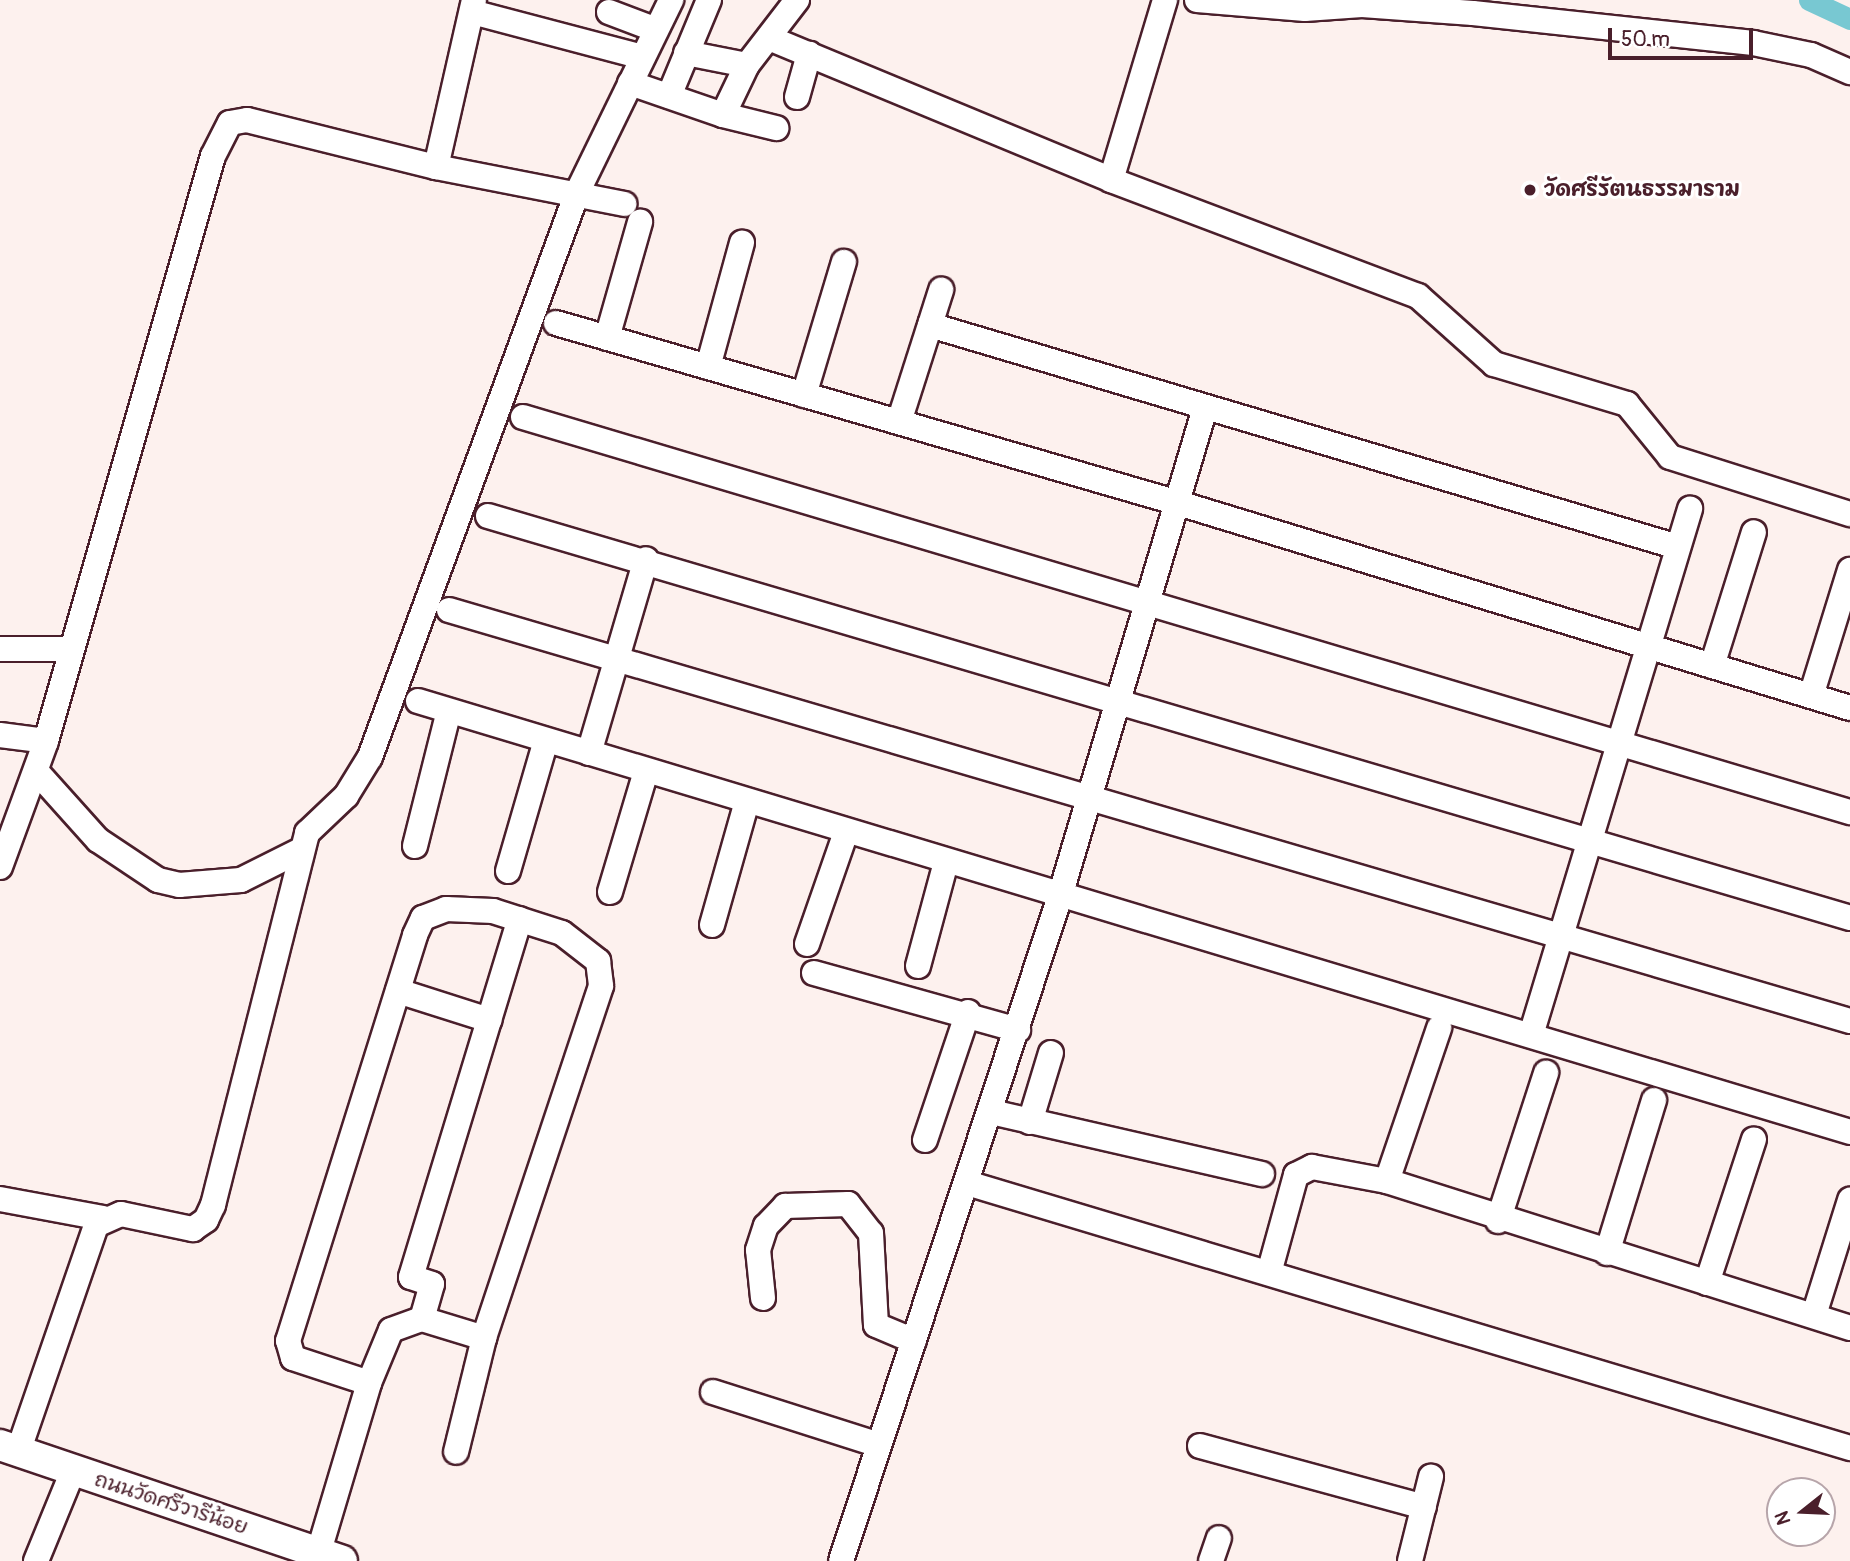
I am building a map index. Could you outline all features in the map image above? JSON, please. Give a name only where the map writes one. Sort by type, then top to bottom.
[{"type":"main road","name":"ถนนวัดศรีวารีน้อย","points":[[9,1448],[326,1558]]},
{"type":"street","points":[[0,1199],[103,1218],[121,1214],[192,1229],[206,1220],[307,833],[346,796],[370,757],[577,193],[630,83],[639,56],[671,0]]},
{"type":"street","points":[[669,96],[709,0]]},
{"type":"street","points":[[723,114],[747,65],[797,0]]},
{"type":"street","points":[[1111,180],[1165,0]]},
{"type":"street","points":[[1197,0],[1305,9],[1362,5],[1473,13],[1753,43],[1811,55],[1850,72]]},
{"type":"street","points":[[436,167],[473,6],[639,56]]},
{"type":"street","points":[[609,12],[654,29]]},
{"type":"street","points":[[769,38],[1111,180],[1418,296],[1487,360],[1627,404],[1670,457],[1850,514]]},
{"type":"street","points":[[686,53],[747,65]]},
{"type":"street","points":[[797,97],[809,54]]},
{"type":"street","points":[[630,83],[723,114],[776,128]]},
{"type":"street","points":[[0,867],[46,741],[220,134],[230,123],[247,120],[436,167],[577,193],[632,213],[607,338]]},
{"type":"street","points":[[708,367],[742,243]]},
{"type":"street","points":[[804,395],[844,262]]},
{"type":"street","points":[[899,422],[941,290]]},
{"type":"street","points":[[556,323],[1175,502],[1850,708]]},
{"type":"street","points":[[930,326],[1678,547]]},
{"type":"street","points":[[841,1561],[1018,1030],[1088,801],[1144,600],[1205,408]]},
{"type":"street","points":[[523,417],[1620,741],[1850,812]]},
{"type":"street","points":[[1531,1035],[1690,509]]},
{"type":"street","points":[[488,516],[646,559],[1850,918]]},
{"type":"street","points":[[1712,666],[1754,532]]},
{"type":"street","points":[[589,753],[646,559]]},
{"type":"street","points":[[1811,696],[1850,570]]},
{"type":"street","points":[[449,610],[1560,940],[1850,1021]]},
{"type":"street","points":[[0,649],[71,649]]},
{"type":"street","points":[[418,701],[1850,1132]]},
{"type":"street","points":[[415,846],[449,711]]},
{"type":"street","points":[[0,735],[46,741]]},
{"type":"street","points":[[508,871],[546,740]]},
{"type":"street","points":[[36,771],[97,840],[158,880],[179,885],[241,880],[301,850]]},
{"type":"street","points":[[610,892],[646,771]]},
{"type":"street","points":[[712,925],[747,801]]},
{"type":"street","points":[[807,944],[846,832]]},
{"type":"street","points":[[918,966],[946,862]]},
{"type":"street","points":[[369,1383],[293,1358],[288,1341],[423,918],[435,911],[493,911],[520,919],[587,948],[598,961],[601,986],[484,1338],[456,1452]]},
{"type":"street","points":[[422,1319],[432,1284],[411,1277],[520,919]]},
{"type":"street","points":[[814,973],[968,1013],[1018,1030]]},
{"type":"street","points":[[398,991],[489,1020]]},
{"type":"street","points":[[925,1140],[968,1013]]},
{"type":"street","points":[[1387,1181],[1439,1028]]},
{"type":"street","points":[[1030,1122],[1051,1053]]},
{"type":"street","points":[[1498,1221],[1546,1073]]},
{"type":"street","points":[[1607,1253],[1654,1100]]},
{"type":"street","points":[[990,1112],[1262,1174]]},
{"type":"street","points":[[1707,1283],[1754,1139]]},
{"type":"street","points":[[1269,1273],[1301,1171],[1312,1167],[1387,1181],[1498,1221],[1850,1328]]},
{"type":"street","points":[[967,1183],[1850,1448]]},
{"type":"street","points":[[1814,1315],[1850,1200]]},
{"type":"street","points":[[763,1298],[758,1250],[766,1226],[785,1206],[848,1204],[872,1233],[876,1325],[914,1341]]},
{"type":"street","points":[[9,1448],[103,1218]]},
{"type":"street","points":[[326,1558],[369,1383],[391,1330],[422,1319],[484,1338]]},
{"type":"street","points":[[713,1392],[880,1445]]},
{"type":"street","points":[[1200,1446],[1424,1507]]},
{"type":"street","points":[[36,1561],[72,1471]]},
{"type":"street","points":[[1410,1561],[1431,1477]]},
{"type":"waterway","points":[[1809,0],[1850,19]]},
{"type":"place","name":"วัดศรีรัตนธรรมาราม","points":[[1530,190]]}]
